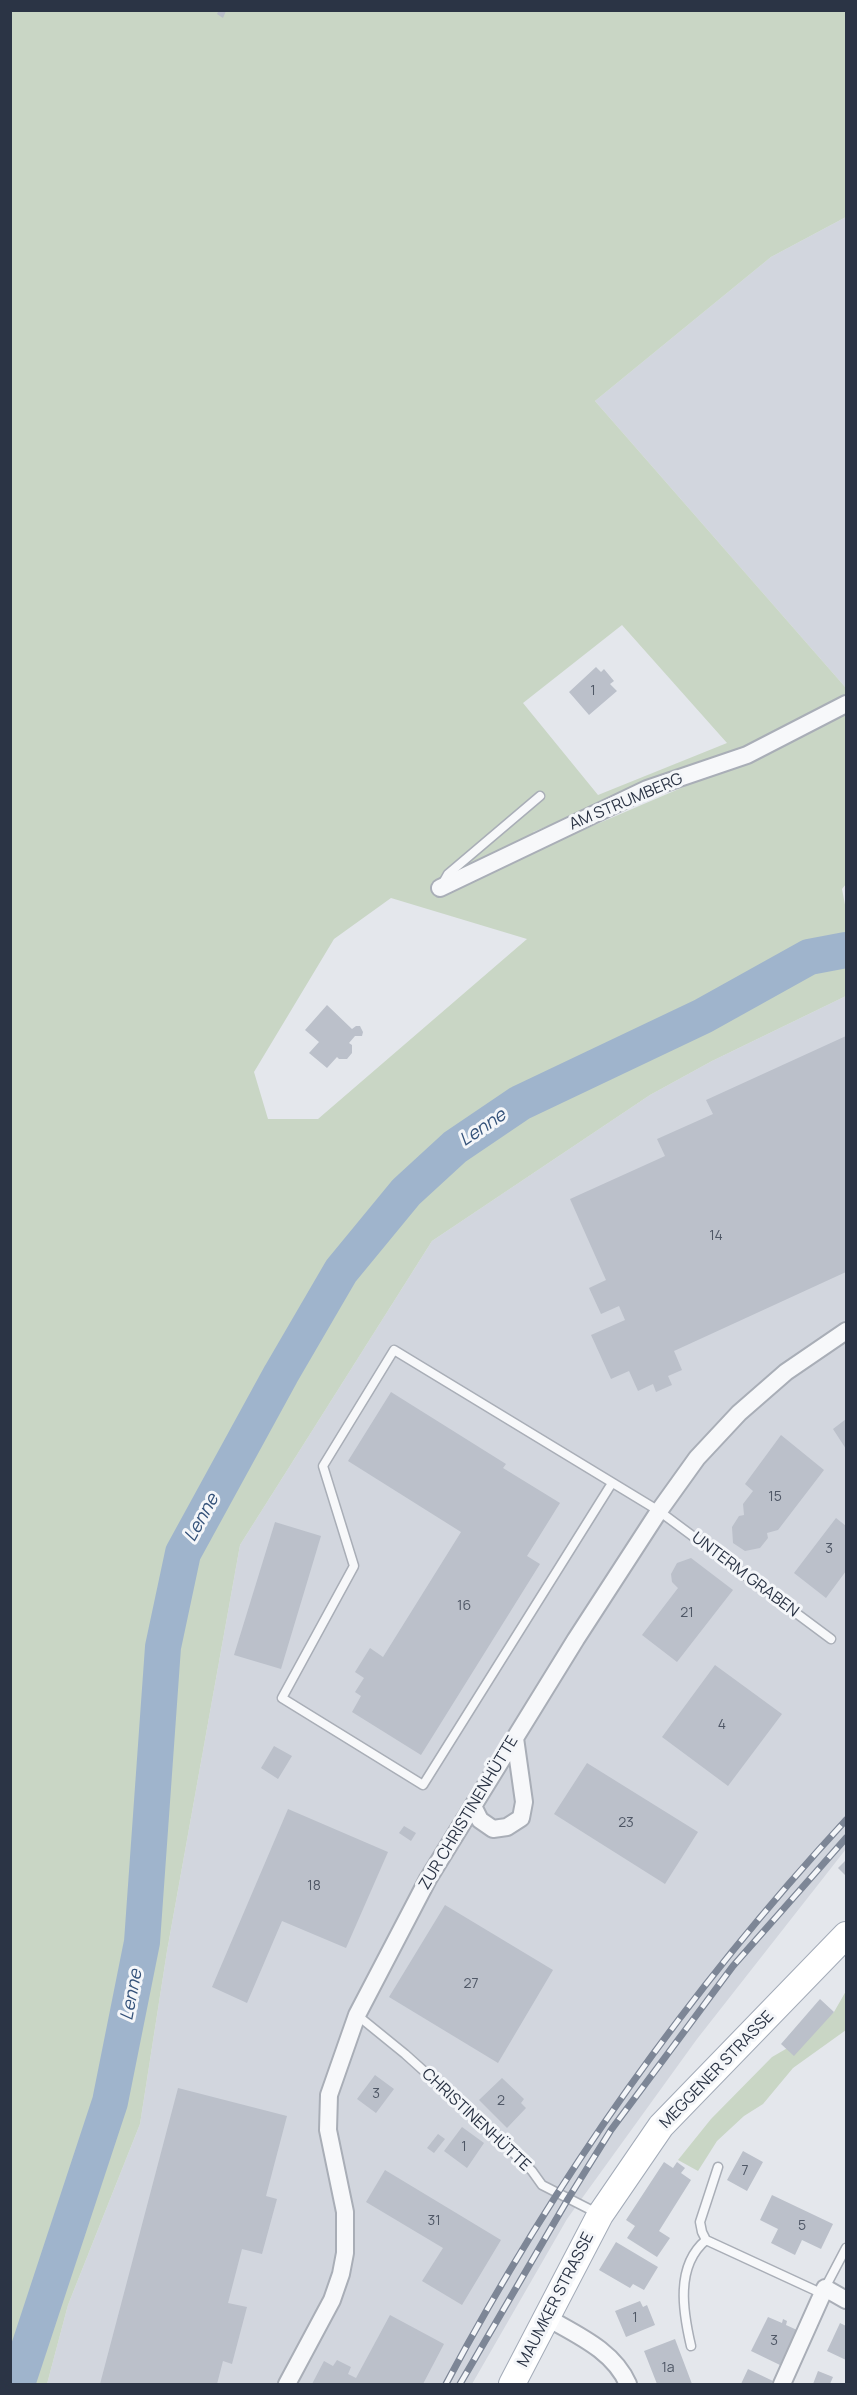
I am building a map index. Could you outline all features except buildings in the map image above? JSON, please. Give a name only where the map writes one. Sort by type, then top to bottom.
[{"type":"main road","name":"MEGGENER STRASSE","points":[[600,2215],[662,2126],[846,1935]]},
{"type":"main road","name":"MAUMKER STRASSE","points":[[512,2385],[600,2215]]},
{"type":"street","name":"AM STRUMBERG","points":[[440,888],[647,789],[747,755],[846,705]]},
{"type":"street","name":"ZUR CHRISTINENHÜTTE","points":[[287,2385],[332,2300],[345,2253],[345,2212],[328,2130],[329,2095],[357,2015],[428,1879],[659,1511],[697,1458],[739,1413],[786,1372],[846,1330]]},
{"type":"street","points":[[473,1806],[480,1820],[494,1829],[507,1827],[521,1818],[524,1802],[515,1738]]},
{"type":"street","points":[[782,2385],[824,2291],[846,2300]]},
{"type":"street","points":[[546,2317],[597,2347],[616,2364],[628,2385]]},
{"type":"lane","points":[[440,888],[448,874],[540,796]]},
{"type":"lane","name":"UNTERM GRABEN","points":[[612,1483],[423,1785],[282,1698],[354,1566],[323,1466],[394,1350],[659,1511],[831,1639]]},
{"type":"lane","name":"CHRISTINENHÜTTE","points":[[357,2015],[495,2135],[532,2171],[542,2185],[600,2215]]},
{"type":"lane","points":[[718,2167],[700,2222],[706,2240],[824,2291],[846,2248]]},
{"type":"lane","points":[[691,2346],[683,2310],[684,2287],[696,2250],[706,2240]]},
{"type":"shaded area","points":[[846,217],[846,688],[595,401],[771,257]]},
{"type":"shaded area","points":[[846,996],[846,1849],[697,2039],[567,2219],[472,2384],[47,2384],[68,2305],[140,2124],[167,1951],[240,1545],[432,1241],[650,1095],[712,1061]]},
{"type":"green space","points":[[11,11],[846,11],[846,217],[771,257],[595,401],[846,688],[846,695],[772,735],[533,832],[541,848],[777,747],[846,710],[846,884],[842,889],[846,910],[846,996],[712,1061],[650,1095],[432,1241],[240,1545],[167,1951],[140,2124],[68,2305],[47,2384],[11,2384]],"holes":[[[622,625],[727,743],[598,795],[523,703]],[[391,898],[527,939],[318,1119],[268,1119],[254,1072],[334,939]]]},
{"type":"green space","points":[[846,1991],[846,2030],[793,2068],[763,2104],[744,2116],[717,2141],[698,2171],[678,2160],[711,2119],[772,2057],[791,2046],[834,2012]]},
{"type":"waterway","name":"Lenne","points":[[17,2384],[110,2102],[142,1942],[163,1647],[183,1553],[281,1374],[341,1271],[406,1192],[455,1147],[520,1103],[703,1016],[809,957],[846,950]]},
{"type":"railway","points":[[446,2384],[532,2233],[628,2089],[733,1951],[846,1820]]},
{"type":"railway","points":[[460,2384],[611,2130],[733,1966],[846,1838]]}]
